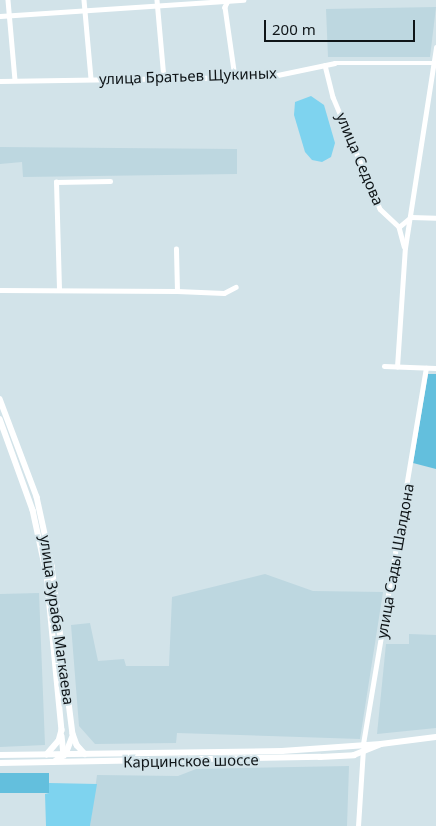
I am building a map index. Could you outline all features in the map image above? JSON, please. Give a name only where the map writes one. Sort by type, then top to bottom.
[{"type":"main road","name":"улица Зураба Магкаева","points":[[0,398],[18,439],[37,497],[52,566],[72,734],[76,745],[85,754]]},
{"type":"main road","name":"улица Зураба Магкаева","points":[[0,419],[10,442],[33,510],[48,576],[64,755]]},
{"type":"main road","points":[[47,755],[62,734]]},
{"type":"main road","points":[[52,763],[64,755],[72,734]]},
{"type":"main road","name":"Карцинское шоссе","points":[[0,755],[272,751],[381,744],[436,737]]},
{"type":"main road","name":"Карцинское шоссе","points":[[0,763],[267,760],[362,753],[381,744]]},
{"type":"main road","points":[[64,755],[73,762]]},
{"type":"street","points":[[8,0],[15,80]]},
{"type":"street","points":[[84,0],[91,79]]},
{"type":"street","points":[[0,16],[158,3],[243,0]]},
{"type":"street","points":[[228,1],[225,7],[235,78]]},
{"type":"street","points":[[158,3],[164,78]]},
{"type":"street","points":[[397,367],[402,327],[405,248],[412,217],[436,47]]},
{"type":"street","name":"улица Братьев Щукиных","points":[[0,81],[268,77],[325,64],[435,63]]},
{"type":"street","name":"улица Седова","points":[[325,64],[333,97],[380,208],[399,227],[405,248]]},
{"type":"street","points":[[59,290],[56,182],[110,181]]},
{"type":"street","points":[[399,227],[412,217],[436,218]]},
{"type":"street","points":[[176,249],[177,291]]},
{"type":"street","points":[[0,290],[224,293],[236,288]]},
{"type":"street","points":[[384,366],[436,368]]},
{"type":"street","name":"улица Сады Шалдона","points":[[358,826],[363,744],[426,368]]},
{"type":"street","points":[[10,442],[18,439]]},
{"type":"shaded area","points":[[436,7],[430,57],[328,57],[326,9]]},
{"type":"shaded area","points":[[311,96],[324,105],[335,143],[331,157],[322,162],[312,160],[305,152],[294,115],[295,102]]},
{"type":"shaded area","points":[[0,147],[237,149],[237,174],[23,177],[22,162],[0,164]]},
{"type":"shaded area","points":[[428,374],[436,374],[436,469],[413,463]]},
{"type":"shaded area","points":[[265,574],[313,591],[383,592],[360,739],[177,733],[176,743],[95,744],[79,726],[71,625],[90,623],[98,661],[124,659],[126,666],[169,666],[172,597]]},
{"type":"shaded area","points":[[39,593],[45,745],[0,747],[0,594]]},
{"type":"shaded area","points":[[409,634],[436,635],[436,728],[377,734],[386,644],[409,644]]},
{"type":"shaded area","points":[[349,766],[347,826],[90,826],[97,775],[178,776],[196,769]]},
{"type":"shaded area","points":[[0,773],[49,773],[49,793],[0,793]]},
{"type":"shaded area","points":[[49,783],[97,784],[90,826],[46,826],[45,794],[49,793]]}]
